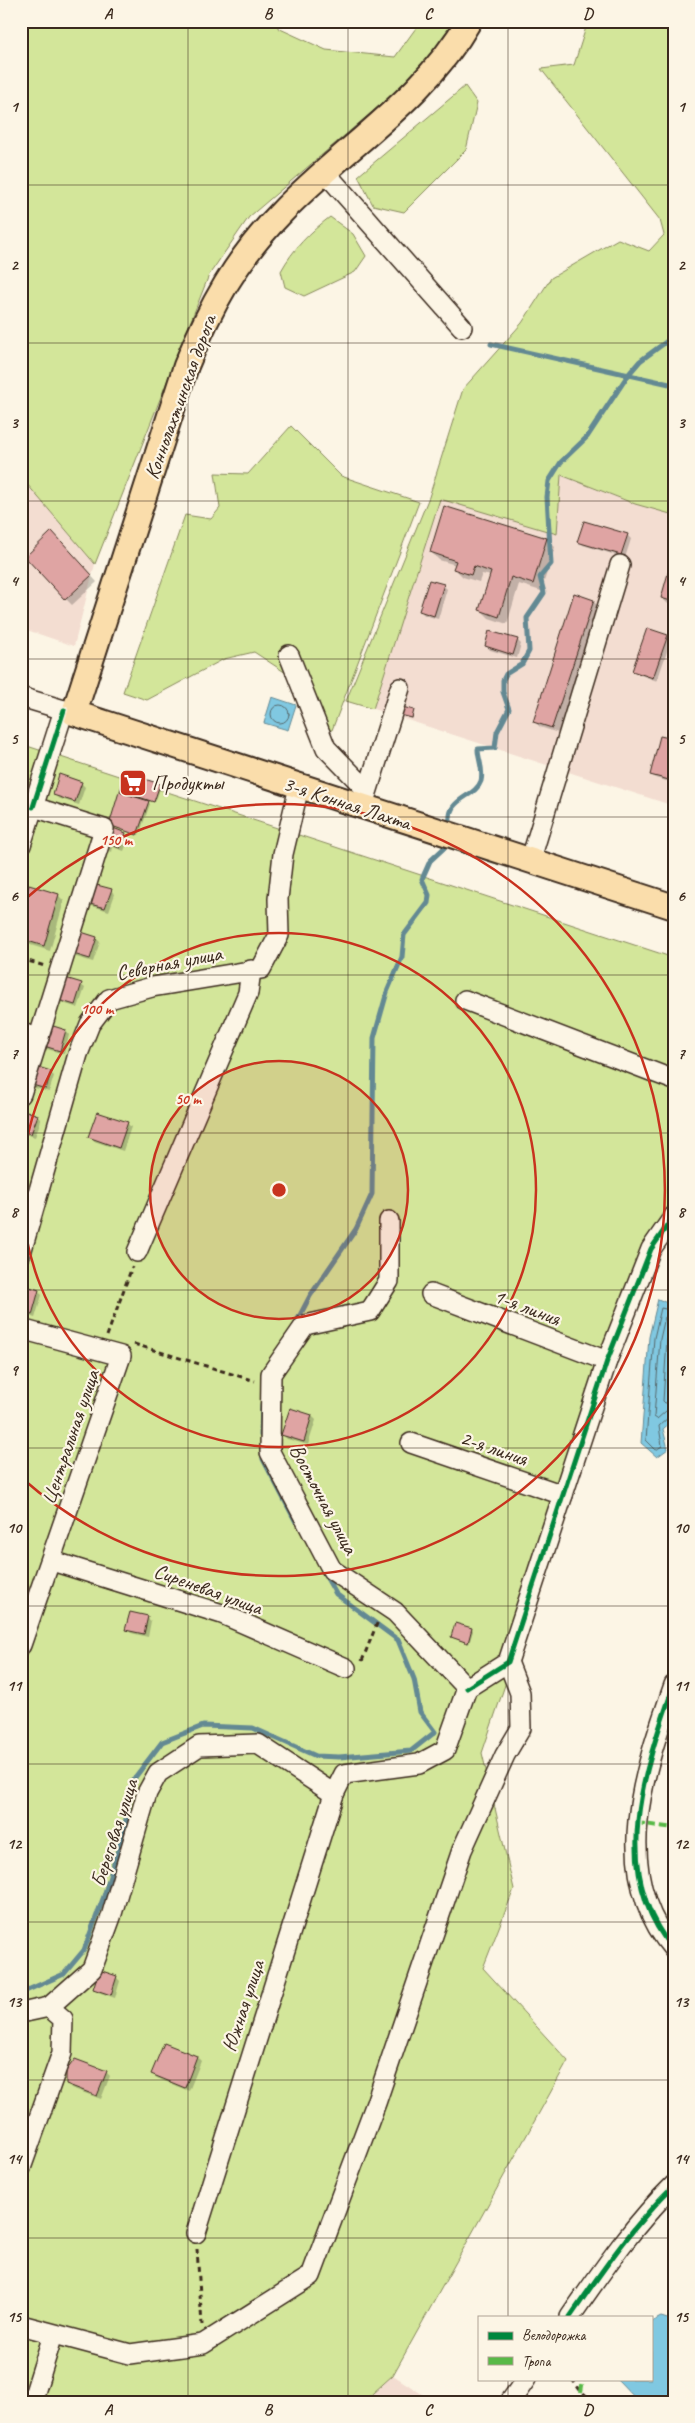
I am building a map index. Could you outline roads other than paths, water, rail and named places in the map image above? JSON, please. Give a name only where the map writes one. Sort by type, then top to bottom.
[{"type":"main road","name":"Коннолахтинская дорога","points":[[69,712],[186,366],[203,324],[225,283],[251,246],[282,212],[431,73],[454,47],[469,21]]},
{"type":"main road","name":"3-я Конная Лахта","points":[[69,712],[299,787],[365,799],[431,830],[674,907]]},
{"type":"street","points":[[325,172],[462,328]]},
{"type":"street","points":[[530,862],[620,565]]},
{"type":"street","points":[[289,655],[326,748],[365,799]]},
{"type":"street","points":[[365,799],[400,688]]},
{"type":"street","name":"3-я Конная Лахта","points":[[21,697],[69,712]]},
{"type":"street","points":[[21,845],[27,805],[69,712]]},
{"type":"street","name":"Северная улица","points":[[21,1253],[78,1054],[90,1024],[109,999],[152,987],[261,969],[279,934],[278,899],[283,854],[299,787]]},
{"type":"street","points":[[21,1094],[30,1036],[60,971],[104,829],[27,805]]},
{"type":"street","points":[[137,1252],[248,993],[251,970]]},
{"type":"street","points":[[465,1000],[674,1080]]},
{"type":"street","points":[[21,2326],[130,2354],[203,2344],[311,2276],[376,2103],[462,1850],[505,1755],[521,1728],[520,1693],[508,1662],[607,1361],[651,1249],[674,1216]]},
{"type":"street","name":"Восточная улица","points":[[388,1222],[389,1281],[370,1311],[305,1325],[271,1374],[270,1452],[332,1570],[395,1612],[467,1688]]},
{"type":"street","name":"1-я линия","points":[[431,1294],[607,1361]]},
{"type":"street","name":"Центральная улица","points":[[21,1329],[121,1356],[52,1561],[21,1645]]},
{"type":"street","name":"2-я линия","points":[[410,1443],[563,1495]]},
{"type":"street","name":"Сиреневая улица","points":[[52,1561],[222,1614],[346,1668]]},
{"type":"street","points":[[334,1794],[344,1774],[419,1764],[445,1750],[467,1688],[508,1662]]},
{"type":"street","points":[[674,1685],[652,1752],[637,1823],[636,1849],[639,1879],[646,1906],[663,1937],[674,1950]]},
{"type":"street","name":"Береговая улица","points":[[21,2013],[49,2007],[92,1969],[111,1917],[147,1793],[158,1772],[200,1746],[258,1744],[334,1794]]},
{"type":"street","name":"Южная улица","points":[[196,2234],[334,1794]]},
{"type":"street","points":[[21,2168],[62,2052],[63,2019],[49,2007]]},
{"type":"street","points":[[571,2316],[616,2251],[652,2206],[674,2185]]},
{"type":"street","points":[[32,2402],[53,2335]]},
{"type":"street","points":[[510,2402],[525,2380]]},
{"type":"water","points":[[272,697],[296,705],[288,730],[264,723]]},
{"type":"water","points":[[658,1299],[674,1306],[674,1419],[663,1429],[668,1449],[657,1457],[641,1443],[649,1337]]},
{"type":"water","points":[[661,2317],[674,2321],[674,2402],[639,2402],[618,2380],[652,2380],[652,2322]]},
{"type":"waterway","points":[[451,828],[451,810],[455,804],[473,792],[481,781],[482,772],[478,749],[495,748],[497,732],[509,709],[503,692],[503,680],[506,674],[522,664],[529,651],[527,618],[544,593],[540,577],[551,564],[547,497],[549,481],[561,462],[587,437],[628,375],[640,361],[674,336]]},
{"type":"waterway","points":[[491,344],[674,385]]},
{"type":"waterway","points":[[296,1323],[310,1296],[356,1229],[372,1194],[374,1038],[387,992],[402,957],[404,935],[428,903],[429,895],[422,879],[430,861],[444,848],[447,841]]},
{"type":"waterway","points":[[261,1435],[262,1404]]},
{"type":"waterway","points":[[262,1451],[263,1459],[296,1522]]},
{"type":"waterway","points":[[21,1993],[64,1974],[84,1950],[104,1896],[124,1830],[133,1780],[162,1742],[203,1726],[253,1728],[316,1756],[339,1757],[411,1751],[435,1732],[420,1712],[414,1679],[398,1640],[336,1594],[324,1573]]},
{"type":"place","name":"Продукты","points":[[133,783]]}]
